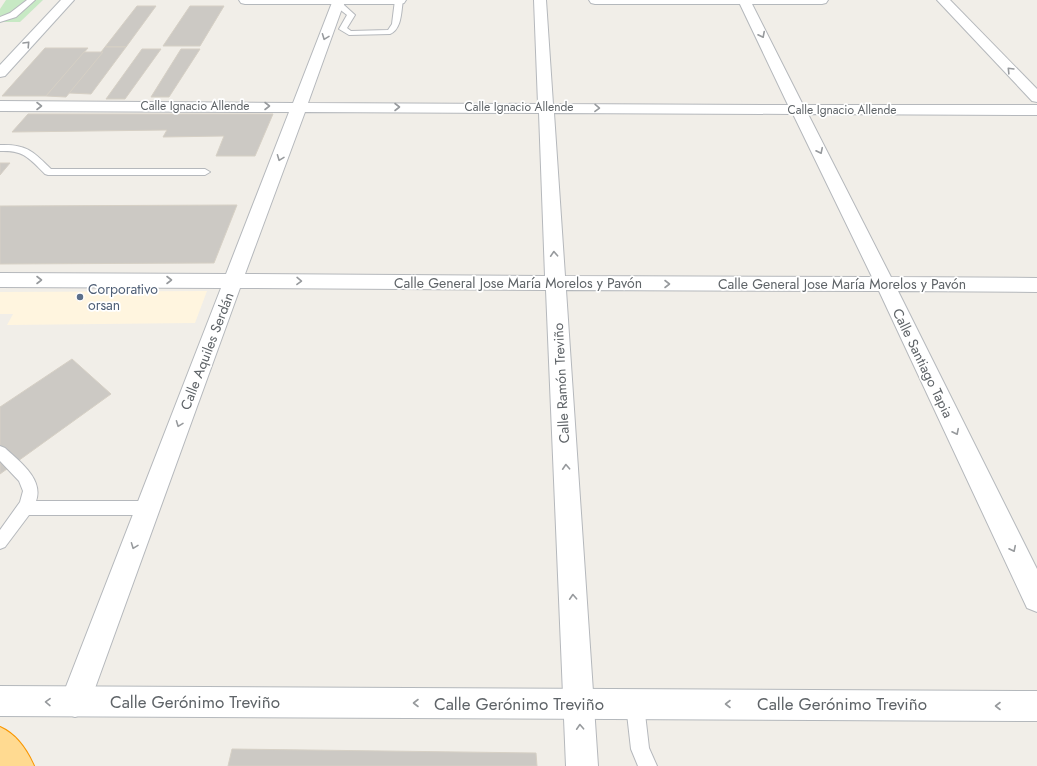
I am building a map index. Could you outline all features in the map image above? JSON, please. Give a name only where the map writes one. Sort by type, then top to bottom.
[{"type":"highway","points":[[0,743],[18,766]]},
{"type":"street","points":[[0,73],[68,0]]},
{"type":"street","points":[[245,0],[399,0]]},
{"type":"street","name":"Calle Aquiles Serdán","points":[[75,702],[339,0]]},
{"type":"street","name":"Calle Ramón Treviño","points":[[540,0],[582,766]]},
{"type":"street","points":[[595,0],[822,0]]},
{"type":"street","name":"Calle Santiago Tapia","points":[[744,0],[885,284],[1037,598]]},
{"type":"street","points":[[943,0],[1037,98]]},
{"type":"street","name":"Calle Ignacio Allende","points":[[0,106],[1037,110]]},
{"type":"street","name":"Calle General Jose María Morelos y Pavón","points":[[0,280],[234,280],[556,284],[1037,285]]},
{"type":"street","name":"Calle Gerónimo Treviño","points":[[0,701],[1037,706]]},
{"type":"lane","points":[[0,20],[13,15],[31,0]]},
{"type":"lane","points":[[339,0],[341,6],[351,15],[343,29],[349,33],[390,32],[396,24],[399,0]]},
{"type":"lane","points":[[0,148],[10,147],[28,151],[48,172],[205,172]]},
{"type":"lane","points":[[0,452],[29,484],[31,495],[25,508],[0,542]]},
{"type":"lane","points":[[25,508],[148,508]]},
{"type":"lane","points":[[634,705],[640,749],[648,766]]},
{"type":"shaded area","points":[[207,291],[195,323],[7,325],[13,314],[0,314],[0,292]]},
{"type":"green space","points":[[6,0],[43,0],[20,22],[0,22],[0,9]]},
{"type":"building","points":[[137,6],[156,6],[126,47],[105,47]]},
{"type":"building","points":[[190,6],[224,6],[200,46],[163,46]]},
{"type":"building","points":[[105,47],[126,47],[91,94],[69,93]]},
{"type":"building","points":[[45,48],[88,48],[46,96],[2,96]]},
{"type":"building","points":[[142,49],[161,49],[125,99],[106,99]]},
{"type":"building","points":[[181,49],[200,49],[169,97],[151,97]]},
{"type":"building","points":[[84,52],[103,52],[66,97],[46,96]]},
{"type":"building","points":[[28,114],[273,114],[255,156],[216,156],[224,136],[163,137],[167,130],[12,132]]},
{"type":"building","points":[[0,163],[10,163],[0,175]]},
{"type":"building","points":[[237,205],[214,263],[0,264],[0,206]]},
{"type":"building","points":[[72,359],[111,394],[0,474],[0,407]]},
{"type":"building","points":[[232,749],[536,753],[537,766],[228,766]]},
{"type":"place","name":"Corporativo orsan","points":[[80,297]]}]
